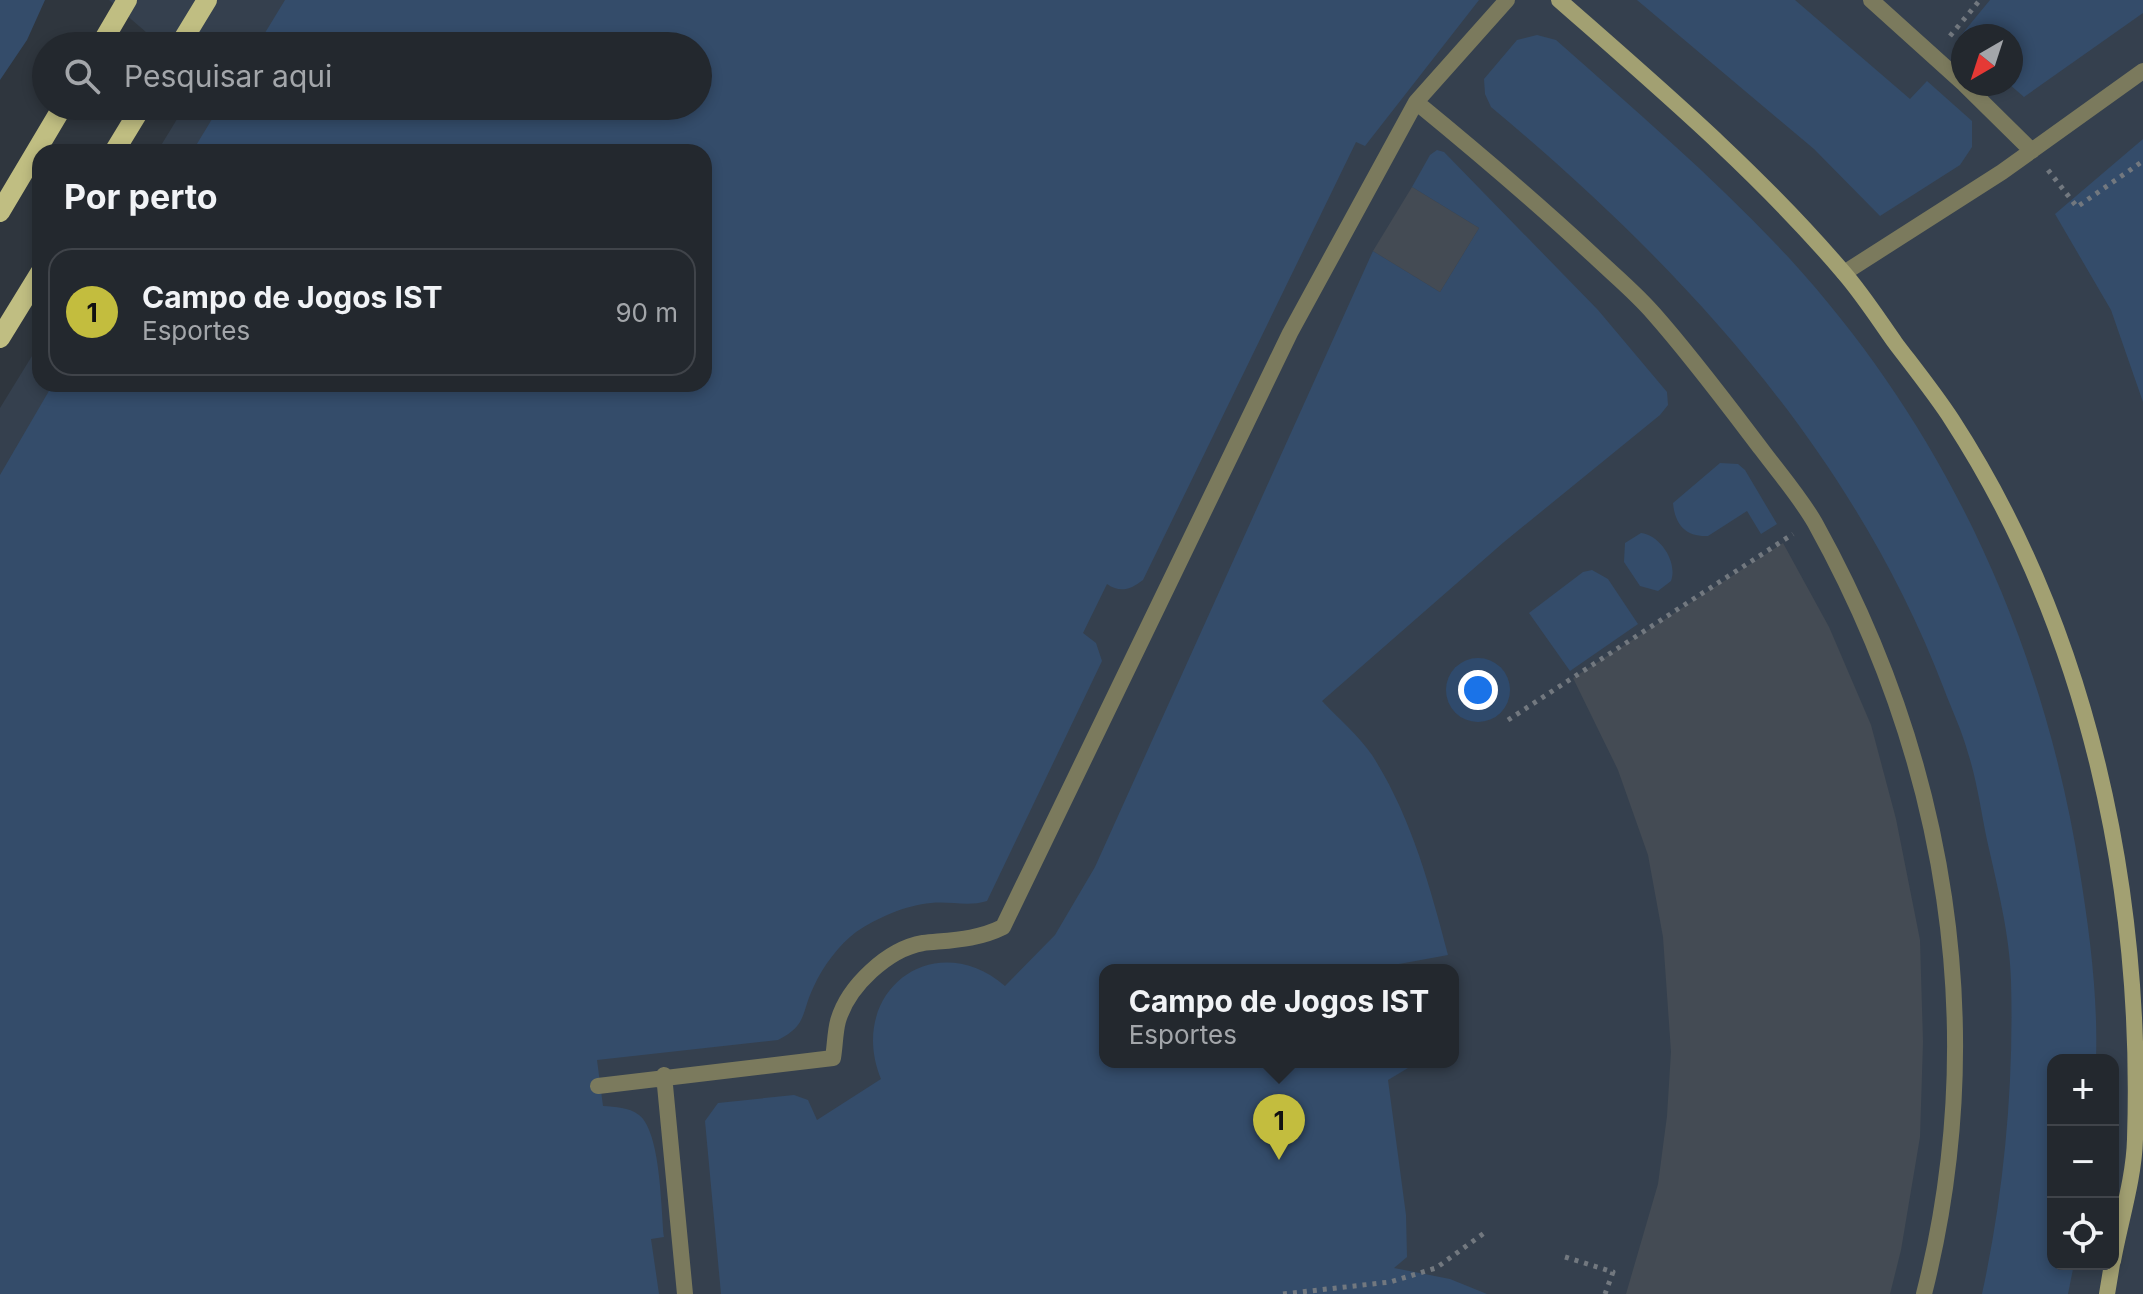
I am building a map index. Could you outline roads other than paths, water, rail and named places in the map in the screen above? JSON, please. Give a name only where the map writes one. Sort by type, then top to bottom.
[{"type":"main road","points":[[108,32],[127,0]]},
{"type":"main road","points":[[188,32],[207,0]]},
{"type":"main road","points":[[1559,0],[1708,130],[1844,273],[1952,420],[2011,523],[2059,634],[2095,749],[2120,871],[2137,1022],[2135,1142],[2119,1229]]},
{"type":"main road","points":[[40,144],[55,120]]},
{"type":"main road","points":[[119,144],[133,120]]},
{"type":"main road","points":[[0,212],[32,158]]},
{"type":"main road","points":[[0,338],[32,286]]},
{"type":"main road","points":[[2107,1294],[2112,1270]]},
{"type":"street","points":[[598,1086],[664,1075],[833,1058],[838,1019],[857,985],[889,958],[920,944],[976,937],[1003,927],[1290,333],[1416,102],[1507,0]]},
{"type":"street","points":[[1871,0],[1951,73]]},
{"type":"street","points":[[1844,273],[2032,151],[2143,71]]},
{"type":"street","points":[[1975,96],[2032,151]]},
{"type":"street","points":[[1416,102],[1524,191],[1652,312],[1805,507],[1874,644],[1913,748],[1939,859],[1957,1002],[1949,1146],[1924,1294]]},
{"type":"street","points":[[664,1075],[685,1294]]},
{"type":"place","name":"Campo de Jogos IST","points":[[1279,1160]]}]
